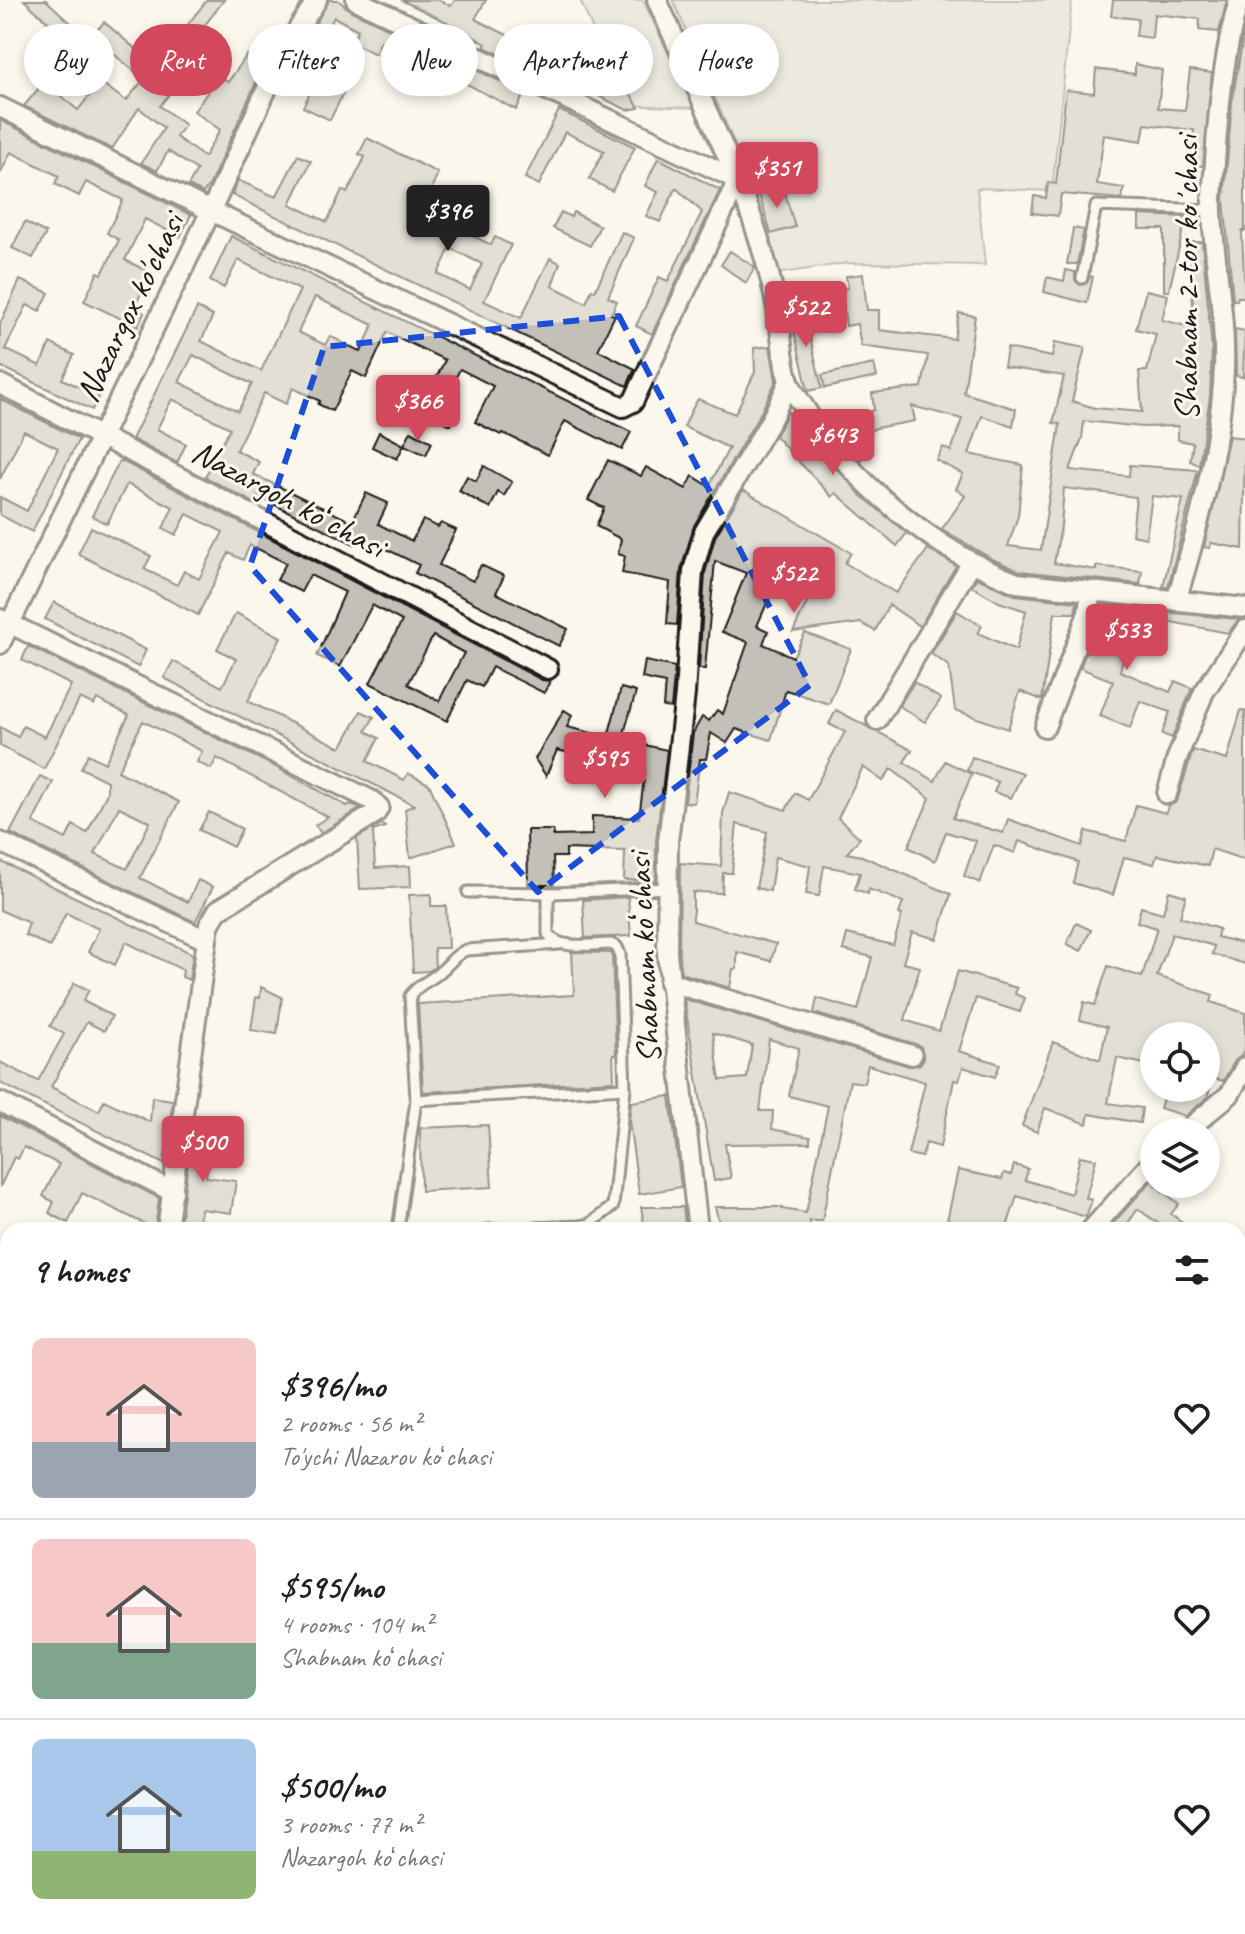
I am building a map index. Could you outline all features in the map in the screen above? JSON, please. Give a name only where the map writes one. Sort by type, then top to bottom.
[{"type":"street","name":"Nazargox ko'chasi","points":[[0,644],[5,621],[102,437],[286,47],[317,0]]},
{"type":"street","points":[[356,0],[738,180]]},
{"type":"street","points":[[657,0],[738,180],[758,232],[789,382],[817,427],[867,484],[924,531],[989,572],[1017,583],[1245,608]]},
{"type":"street","name":"Shabnam 2-tor koʼchasi","points":[[1176,601],[1219,434],[1224,366],[1222,307],[1212,210],[1227,47],[1239,0]]},
{"type":"street","points":[[0,107],[623,407],[633,402],[738,180]]},
{"type":"street","name":"Shabnam koʻchasi","points":[[697,1222],[669,982],[668,888],[668,842],[685,694],[693,571],[704,532],[765,432],[789,382]]},
{"type":"street","name":"Nazargoh koʻchasi","points":[[0,384],[548,669]]},
{"type":"street","points":[[877,720],[972,562]]},
{"type":"street","points":[[1045,727],[1088,613],[1091,591]]},
{"type":"street","points":[[5,621],[373,801],[379,807],[376,813],[218,910],[209,925],[168,1222]]},
{"type":"street","points":[[1167,794],[1177,758],[1204,692],[1245,630]]},
{"type":"street","points":[[0,842],[206,940]]},
{"type":"street","points":[[669,982],[912,1055]]},
{"type":"street","points":[[1202,1118],[1230,1094],[1245,1067]]},
{"type":"street","points":[[0,1102],[173,1192]]},
{"type":"street","points":[[1098,1222],[1140,1176]]},
{"type":"lane","points":[[1082,278],[1096,206],[1212,210]]},
{"type":"lane","points":[[468,892],[553,893],[668,888]]},
{"type":"lane","points":[[553,893],[548,899],[548,934],[560,944]]},
{"type":"lane","points":[[399,1222],[416,1100],[410,996],[419,984],[440,973],[455,954],[466,950],[611,944],[619,950],[625,1088],[613,1206],[593,1222]]},
{"type":"lane","points":[[416,1100],[625,1088]]},
{"type":"highlighted area","points":[[619,316],[810,685],[538,892],[250,566],[324,347]]},
{"type":"shaded area","points":[[580,0],[643,0],[669,55],[669,96],[688,96],[694,108],[625,105],[621,96],[653,96],[653,24],[590,24]]},
{"type":"shaded area","points":[[673,0],[1072,0],[1052,191],[977,188],[985,265],[848,263],[776,274],[742,161],[714,96],[779,96],[779,24],[683,24]]},
{"type":"building","points":[[24,0],[46,0],[72,24],[50,24]]},
{"type":"building","points":[[207,0],[224,0],[206,24],[188,24]]},
{"type":"building","points":[[329,0],[338,0],[351,11],[381,25],[381,41],[375,54],[365,49],[365,24],[347,24],[334,17],[330,24],[315,24]]},
{"type":"building","points":[[401,0],[439,0],[451,6],[455,0],[486,0],[475,19],[494,28],[494,52],[484,47],[486,44],[478,39],[478,24],[451,24]]},
{"type":"building","points":[[1113,0],[1227,0],[1219,32],[1199,30],[1200,19],[1154,14],[1152,38],[1136,36],[1138,19],[1111,16]]},
{"type":"building","points":[[1245,25],[1245,231],[1242,231],[1245,297],[1233,300],[1224,199],[1232,102]]},
{"type":"building","points":[[114,30],[130,44],[130,68],[114,54]]},
{"type":"building","points":[[248,56],[250,96],[203,193],[188,186],[197,170],[168,151],[157,171],[141,163],[164,128],[139,108],[112,149],[24,106],[32,96],[61,96],[78,110],[89,96],[114,96],[114,92],[126,101],[130,96],[168,96],[160,106],[185,125],[176,137],[204,157],[220,130],[194,111],[205,96],[232,96],[232,76]]},
{"type":"building","points":[[1135,64],[1162,70],[1158,108],[1185,110],[1190,70],[1212,73],[1203,166],[1190,164],[1194,130],[1145,124],[1142,141],[1104,135],[1097,184],[1124,188],[1122,199],[1061,194],[1058,216],[1032,213],[1034,196],[1046,198],[1048,183],[1056,184],[1066,90],[1094,93],[1096,69],[1135,74]]},
{"type":"building","points":[[478,71],[494,78],[494,96],[523,96],[516,110],[478,90]]},
{"type":"building","points":[[308,96],[342,96],[330,120],[303,107]]},
{"type":"building","points":[[598,96],[632,96],[639,108],[627,110]]},
{"type":"building","points":[[559,110],[635,147],[612,191],[589,179],[604,151],[565,132],[539,185],[525,178]]},
{"type":"building","points":[[0,120],[191,215],[180,237],[145,219],[125,260],[151,273],[134,308],[144,313],[138,327],[84,301],[119,240],[107,233],[123,200],[86,182],[79,196],[55,184],[59,176],[11,152],[0,174]]},
{"type":"building","points":[[367,138],[438,173],[429,194],[455,206],[452,212],[464,219],[459,229],[491,245],[495,237],[511,245],[484,301],[521,318],[550,258],[560,263],[552,286],[586,303],[592,289],[595,291],[622,232],[634,238],[608,297],[617,301],[611,314],[615,315],[598,350],[635,369],[627,386],[232,195],[238,180],[276,197],[298,155],[311,161],[290,204],[327,222],[342,190],[347,193],[365,157],[359,154]],"holes":[[[450,248],[482,264],[470,290],[438,274]]]},
{"type":"building","points":[[658,158],[720,190],[652,334],[636,326],[659,277],[668,281],[702,212],[676,188],[660,222],[646,216],[658,192],[645,186]]},
{"type":"building","points":[[783,187],[795,227],[771,234],[759,194]]},
{"type":"building","points":[[561,212],[571,217],[573,212],[600,226],[590,246],[553,228]]},
{"type":"building","points":[[1139,215],[1186,217],[1169,291],[1164,291],[1164,229],[1139,229]]},
{"type":"building","points":[[25,222],[46,233],[33,258],[12,248]]},
{"type":"building","points":[[1073,228],[1084,230],[1077,264],[1067,264]]},
{"type":"building","points":[[231,236],[631,432],[622,450],[565,421],[548,455],[475,422],[493,386],[460,369],[444,401],[459,409],[451,425],[436,418],[442,406],[426,399],[445,360],[387,332],[366,378],[352,371],[332,411],[318,404],[320,401],[293,388],[286,404],[264,393],[236,450],[259,462],[253,474],[352,522],[366,493],[388,503],[378,524],[412,541],[423,520],[456,530],[439,565],[473,581],[481,565],[504,576],[496,593],[568,629],[559,646],[415,573],[419,565],[358,535],[354,544],[267,501],[257,497],[254,503],[205,477],[230,428],[172,399],[157,429],[186,444],[177,463],[132,439],[197,308],[213,316],[201,341],[261,371],[300,290],[238,260],[224,288],[210,281]],"holes":[[[315,297],[373,325],[361,352],[330,336],[325,345],[298,332]],[[193,355],[252,384],[238,411],[179,382]]]},
{"type":"building","points":[[1190,242],[1202,242],[1212,349],[1210,397],[1199,465],[1190,461],[1193,443],[1178,440],[1178,426],[1143,427],[1084,421],[1082,438],[1070,470],[1129,476],[1130,465],[1198,470],[1168,587],[1163,587],[1183,499],[1152,496],[1146,538],[1132,535],[1136,497],[1064,488],[1054,563],[1096,570],[1096,566],[1142,571],[1140,584],[1020,571],[992,559],[942,529],[965,496],[956,489],[963,474],[936,460],[943,447],[951,451],[962,419],[912,406],[915,421],[876,428],[860,436],[871,452],[860,460],[834,429],[874,410],[872,393],[922,387],[928,355],[861,346],[857,324],[846,326],[841,289],[848,288],[846,276],[863,274],[867,310],[879,310],[879,330],[954,339],[959,313],[975,316],[964,393],[1016,409],[1013,426],[982,416],[969,454],[1023,465],[1018,516],[1008,546],[1041,550],[1060,424],[1053,423],[1064,376],[1004,367],[1007,348],[1052,357],[1055,342],[1085,348],[1072,401],[1095,408],[1142,412],[1139,371],[1147,371],[1156,334],[1136,329],[1146,290],[1168,295],[1162,320],[1194,328]]},
{"type":"building","points":[[730,251],[755,267],[746,283],[721,265]]},
{"type":"building","points":[[1066,270],[1075,272],[1075,280],[1080,285],[1087,283],[1090,276],[1093,277],[1087,303],[1044,292],[1047,277],[1064,281]]},
{"type":"building","points":[[20,280],[49,293],[40,311],[27,305],[5,349],[40,366],[50,343],[74,355],[62,379],[99,396],[92,410],[0,366],[0,324]]},
{"type":"building","points":[[803,307],[822,388],[808,391],[789,309]]},
{"type":"building","points":[[1235,329],[1245,331],[1243,377],[1236,376]]},
{"type":"building","points":[[770,346],[776,381],[694,526],[681,570],[677,625],[667,624],[670,582],[622,573],[625,556],[618,554],[621,539],[596,526],[604,508],[588,500],[608,460],[641,476],[646,467],[686,489],[693,476],[709,486],[729,448],[684,427],[698,399],[735,414],[755,372],[754,348]]},
{"type":"building","points":[[874,364],[877,377],[825,388],[822,375]]},
{"type":"building","points":[[0,399],[79,439],[32,532],[0,515],[0,497],[27,511],[58,448],[24,431],[0,479]]},
{"type":"building","points":[[788,412],[861,495],[907,533],[897,546],[836,493],[832,497],[775,436]]},
{"type":"building","points":[[411,431],[432,442],[426,455],[404,445]]},
{"type":"building","points":[[379,432],[404,445],[397,459],[372,447]]},
{"type":"building","points":[[1229,436],[1245,438],[1243,549],[1211,543],[1210,548],[1204,547]]},
{"type":"building","points":[[120,460],[542,680],[550,681],[544,693],[492,667],[482,687],[467,680],[447,721],[370,683],[402,621],[372,605],[340,667],[317,656],[345,592],[310,575],[301,592],[277,580],[286,563],[250,545],[243,560],[229,553],[198,615],[78,554],[91,527],[151,556],[144,569],[177,585],[184,571],[199,579],[223,532],[187,514],[176,535],[163,528],[173,507],[127,484],[107,524],[92,516]],"holes":[[[433,636],[464,653],[439,701],[408,684]]]},
{"type":"building","points":[[484,466],[512,482],[504,496],[498,492],[490,508],[459,491],[467,476],[476,481]]},
{"type":"building","points":[[743,490],[851,553],[845,563],[896,593],[928,549],[956,566],[920,626],[889,605],[875,631],[861,623],[793,632],[807,602],[774,587],[757,626],[768,631],[763,644],[793,657],[805,633],[851,649],[829,704],[786,690],[771,740],[736,729],[727,743],[711,733],[706,759],[700,759],[694,803],[685,802],[693,733],[702,717],[709,721],[717,710],[723,714],[748,642],[722,632],[746,573],[715,561],[705,669],[699,669],[705,573],[715,537]]},
{"type":"building","points":[[977,578],[1015,595],[1077,602],[1075,613],[1055,613],[1042,700],[1020,691],[1008,729],[955,710],[949,666],[931,654],[957,611],[982,626],[978,633],[1016,650],[1026,611],[999,602],[971,586]]},
{"type":"building","points":[[54,602],[146,650],[138,667],[45,619]]},
{"type":"building","points":[[1101,604],[1137,608],[1120,671],[1170,692],[1175,681],[1192,688],[1172,738],[1162,734],[1170,712],[1140,701],[1130,728],[1100,716],[1113,681],[1080,668]]},
{"type":"building","points":[[1157,610],[1239,619],[1228,633],[1155,619]]},
{"type":"building","points":[[236,613],[281,637],[248,701],[341,748],[361,711],[374,717],[366,731],[379,738],[367,761],[404,780],[408,773],[429,784],[456,843],[410,858],[405,809],[414,805],[164,678],[173,661],[222,687],[236,659],[217,649]]},
{"type":"building","points":[[28,646],[274,766],[347,806],[351,804],[361,808],[321,833],[315,825],[328,817],[217,758],[211,769],[197,762],[202,751],[143,721],[118,771],[179,802],[140,878],[188,902],[198,880],[213,887],[195,922],[10,833],[40,776],[53,782],[33,822],[66,839],[73,825],[87,833],[107,793],[107,781],[81,768],[88,754],[105,763],[129,715],[97,699],[94,705],[80,698],[44,769],[0,746],[0,727],[18,737],[23,726],[45,737],[71,685],[22,660]],"holes":[[[119,807],[150,822],[127,869],[95,854]]]},
{"type":"building","points":[[645,661],[675,667],[671,708],[663,707],[665,683],[642,678]]},
{"type":"building","points":[[914,682],[941,699],[925,722],[899,706]]},
{"type":"building","points":[[621,688],[636,692],[622,740],[667,750],[656,841],[656,881],[624,880],[625,851],[566,849],[566,857],[553,857],[554,885],[528,885],[527,830],[553,830],[553,836],[592,835],[592,816],[639,818],[645,771],[557,750],[546,776],[535,759],[564,710],[572,715],[567,727],[608,737]]},
{"type":"building","points":[[836,710],[912,750],[904,762],[935,781],[945,761],[972,774],[953,818],[1003,833],[1008,819],[1082,846],[1086,831],[1126,841],[1136,805],[1166,813],[1168,806],[1178,798],[1193,750],[1227,760],[1241,710],[1245,711],[1245,860],[1212,849],[1208,866],[1157,855],[1154,864],[1124,857],[1113,895],[1073,883],[1078,862],[1019,841],[1015,853],[994,845],[980,883],[964,876],[976,841],[946,832],[935,861],[908,847],[930,798],[891,769],[883,781],[863,767],[838,818],[860,838],[847,853],[862,856],[951,894],[937,939],[912,932],[903,963],[920,967],[905,1020],[939,1031],[958,971],[1017,988],[1015,994],[1025,998],[1020,1012],[976,998],[959,1051],[1000,1064],[995,1077],[963,1067],[959,1081],[954,1080],[940,1147],[926,1143],[922,1157],[908,1154],[925,1082],[868,1065],[864,1083],[850,1081],[822,1221],[719,1222],[715,1207],[782,1207],[806,1213],[828,1106],[789,1096],[799,1048],[769,1039],[760,1111],[773,1111],[772,1129],[810,1137],[810,1143],[725,1144],[731,1178],[714,1181],[684,999],[909,1066],[920,1064],[924,1058],[921,1047],[915,1044],[814,1013],[817,998],[858,1010],[872,957],[843,950],[847,934],[893,945],[903,902],[869,889],[868,894],[855,889],[860,873],[824,866],[819,896],[806,894],[810,866],[775,857],[770,891],[756,888],[767,832],[737,824],[732,873],[723,873],[722,893],[693,892],[693,921],[776,944],[771,961],[737,952],[737,969],[733,969],[730,988],[681,973],[680,863],[721,866],[723,813],[729,792],[786,810],[795,793],[808,800],[845,732],[829,724]],"holes":[[[713,1033],[752,1045],[747,1078],[720,1080]]]},
{"type":"building","points":[[972,757],[1023,773],[1011,798],[994,792],[998,782],[967,771]]},
{"type":"building","points":[[209,812],[242,829],[233,847],[199,830]]},
{"type":"building","points":[[381,824],[385,827],[373,831],[375,868],[410,866],[411,887],[360,889],[357,838]]},
{"type":"building","points":[[0,861],[193,954],[189,980],[182,977],[183,970],[126,942],[115,965],[88,952],[99,929],[66,913],[50,947],[25,935],[29,923],[0,910]]},
{"type":"building","points":[[1169,891],[1186,896],[1180,917],[1219,929],[1217,937],[1245,944],[1245,964],[1212,954],[1214,946],[1172,934],[1157,976],[1213,995],[1211,1002],[1245,1013],[1245,1048],[1241,1056],[1223,1081],[1220,1080],[1220,1022],[1140,1022],[1140,1063],[1117,1058],[1108,1103],[1142,1108],[1140,1123],[1089,1114],[1087,1124],[1045,1108],[1037,1132],[1022,1126],[1053,1042],[1100,1060],[1107,1027],[1080,1020],[1084,1002],[1095,1005],[1108,966],[1142,977],[1157,928],[1137,922],[1141,907],[1163,913]]},
{"type":"building","points":[[431,894],[431,906],[446,906],[448,948],[434,948],[435,967],[429,971],[413,972],[409,895]]},
{"type":"building","points":[[628,897],[631,936],[585,938],[583,900]]},
{"type":"building","points":[[1076,923],[1091,930],[1081,951],[1067,944]]},
{"type":"building","points":[[572,952],[612,953],[616,1055],[613,1055],[614,1081],[423,1092],[418,1004],[574,995]]},
{"type":"building","points":[[74,983],[89,990],[83,1001],[112,1016],[104,1031],[87,1022],[51,1087],[99,1111],[104,1100],[150,1122],[152,1097],[173,1100],[164,1164],[0,1083],[0,1062],[38,1081],[64,1034],[50,1026]]},
{"type":"building","points":[[261,987],[282,997],[277,1034],[251,1030],[256,997],[260,998]]},
{"type":"building","points":[[670,1096],[681,1187],[639,1194],[629,1121],[631,1102]]},
{"type":"building","points":[[1162,1102],[1202,1102],[1185,1116],[1160,1108]]},
{"type":"building","points":[[0,1116],[159,1198],[156,1222],[141,1222],[82,1193],[68,1222],[49,1213],[54,1202],[43,1196],[59,1164],[24,1147],[18,1159],[14,1157],[0,1187]]},
{"type":"building","points":[[488,1125],[492,1187],[421,1191],[420,1128]]},
{"type":"building","points":[[193,1126],[213,1129],[206,1177],[236,1181],[231,1213],[201,1209],[199,1222],[180,1222]]},
{"type":"building","points":[[1080,1156],[1096,1159],[1086,1198],[1092,1200],[1086,1217],[1017,1196],[1009,1222],[947,1222],[958,1170],[1002,1179],[1004,1173],[1011,1175],[1014,1165],[1028,1169],[1025,1180],[1071,1194]]},
{"type":"building","points":[[1140,1193],[1140,1198],[1172,1198],[1179,1204],[1171,1214],[1182,1222],[1156,1222],[1138,1209],[1129,1222],[1114,1222]]},
{"type":"building","points":[[641,1207],[683,1207],[685,1222],[644,1222]]}]
